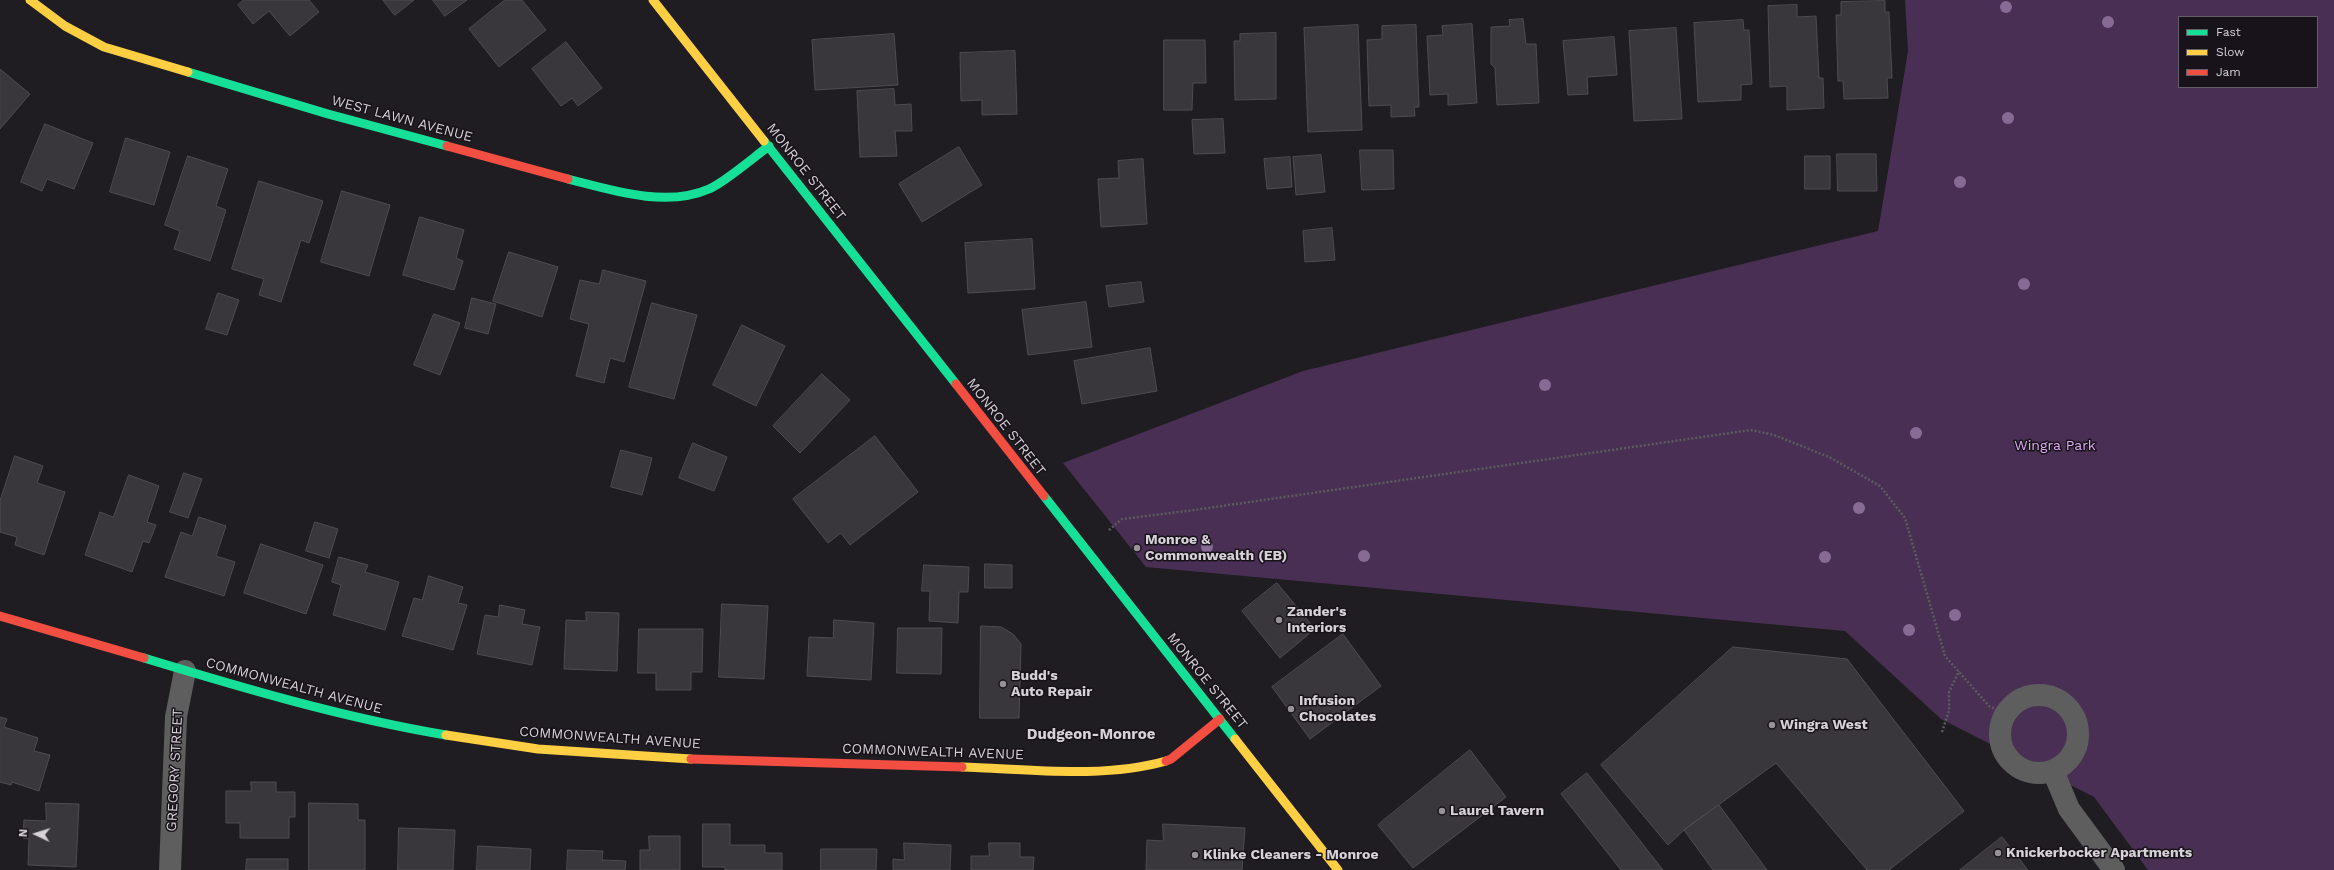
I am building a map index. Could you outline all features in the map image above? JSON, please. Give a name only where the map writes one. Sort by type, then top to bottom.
[{"type":"street","name":"WEST LAWN AVENUE","points":[[30,0],[66,26],[104,47],[328,114],[599,187],[655,197],[686,196],[710,190],[769,146]]},
{"type":"street","name":"MONROE STREET","points":[[658,2],[769,146],[1338,870]]},
{"type":"street","name":"COMMONWEALTH AVENUE","points":[[0,616],[186,671],[392,726],[538,749],[716,760],[1117,770],[1140,768],[1171,759],[1220,719]]},
{"type":"street","name":"GREGORY STREET","points":[[170,870],[176,717],[186,671]]},
{"type":"street","points":[[2039,695],[2053,697],[2065,704],[2073,714],[2078,727],[2078,741],[2074,754],[2066,765],[2053,771],[2040,774],[2026,772],[2014,764],[2005,754],[2000,741],[2000,727],[2006,714],[2014,704],[2026,697],[2039,695]]},
{"type":"street","points":[[2053,771],[2069,809],[2114,870]]},
{"type":"path","points":[[1109,530],[1122,518],[1187,512],[1751,430],[1774,434],[1829,457],[1880,486],[1905,518],[1945,656],[1989,706],[2006,714]]},
{"type":"path","points":[[1942,732],[1949,711],[1949,692],[1959,671]]},
{"type":"green space","name":"Wingra Park","points":[[1905,0],[2334,0],[2334,870],[2148,870],[2094,797],[1941,719],[1845,631],[1146,567],[1063,463],[1303,371],[1878,231],[1908,51]]},
{"type":"building","points":[[244,0],[309,0],[319,12],[290,36],[269,11],[253,24],[238,5]]},
{"type":"building","points":[[383,0],[414,0],[395,15]]},
{"type":"building","points":[[433,0],[467,0],[445,16]]},
{"type":"building","points":[[505,0],[522,0],[546,30],[499,67],[469,29]]},
{"type":"building","points":[[1885,1],[1885,12],[1889,12],[1892,78],[1887,78],[1888,98],[1844,99],[1843,81],[1838,81],[1836,15],[1841,15],[1841,2]]},
{"type":"building","points":[[1797,5],[1797,17],[1816,16],[1819,78],[1823,78],[1824,108],[1787,110],[1787,86],[1770,87],[1768,6]]},
{"type":"building","points":[[1523,19],[1526,44],[1536,44],[1539,103],[1497,105],[1495,68],[1491,64],[1491,27],[1510,26],[1509,20]]},
{"type":"building","points":[[1743,20],[1744,30],[1749,30],[1752,84],[1741,85],[1741,100],[1698,102],[1694,23]]},
{"type":"building","points":[[1472,24],[1477,103],[1448,105],[1448,94],[1430,95],[1427,36],[1443,35],[1442,26]]},
{"type":"building","points":[[1358,25],[1362,130],[1308,132],[1304,28]]},
{"type":"building","points":[[1416,25],[1419,107],[1414,107],[1415,116],[1391,117],[1391,105],[1369,106],[1367,40],[1382,39],[1382,26]]},
{"type":"building","points":[[1676,28],[1682,119],[1634,121],[1629,31]]},
{"type":"building","points":[[1276,33],[1276,99],[1235,100],[1234,41],[1240,41],[1240,34]]},
{"type":"building","points":[[894,34],[898,85],[815,90],[812,40]]},
{"type":"building","points":[[1614,37],[1617,75],[1587,77],[1588,94],[1568,95],[1563,41]]},
{"type":"building","points":[[1164,40],[1205,40],[1206,83],[1193,83],[1192,110],[1164,110]]},
{"type":"building","points":[[566,42],[602,88],[578,106],[572,98],[561,106],[532,69]]},
{"type":"building","points":[[1015,51],[1017,114],[982,115],[982,100],[961,101],[960,53]]},
{"type":"building","points":[[0,69],[30,94],[0,129]]},
{"type":"building","points":[[894,89],[895,105],[911,104],[912,131],[895,131],[897,156],[860,157],[857,91]]},
{"type":"building","points":[[1223,119],[1225,153],[1194,154],[1192,120]]},
{"type":"building","points":[[45,124],[93,143],[74,189],[47,179],[42,191],[21,182]]},
{"type":"building","points":[[126,138],[170,152],[154,205],[110,192]]},
{"type":"building","points":[[959,147],[982,185],[922,222],[899,184]]},
{"type":"building","points":[[1360,150],[1393,150],[1394,189],[1362,190]]},
{"type":"building","points":[[1837,154],[1876,154],[1877,191],[1838,191]]},
{"type":"building","points":[[1321,155],[1325,192],[1296,195],[1293,157]]},
{"type":"building","points":[[188,156],[228,169],[216,206],[226,210],[210,261],[174,249],[180,231],[165,225]]},
{"type":"building","points":[[1805,156],[1830,156],[1830,189],[1805,189]]},
{"type":"building","points":[[1290,157],[1292,187],[1267,189],[1264,159]]},
{"type":"building","points":[[1143,159],[1147,224],[1101,227],[1098,179],[1119,178],[1118,161]]},
{"type":"building","points":[[259,181],[323,201],[309,243],[301,240],[281,302],[259,295],[264,279],[232,269]]},
{"type":"building","points":[[342,191],[390,205],[369,276],[321,262]]},
{"type":"building","points":[[420,217],[464,230],[456,258],[463,261],[454,290],[403,275]]},
{"type":"building","points":[[1332,228],[1335,260],[1305,262],[1303,231]]},
{"type":"building","points":[[1032,239],[1035,289],[968,293],[965,243]]},
{"type":"building","points":[[509,252],[558,267],[542,317],[493,301]]},
{"type":"building","points":[[603,270],[646,281],[624,362],[610,358],[604,383],[576,376],[589,324],[570,319],[580,280],[599,284]]},
{"type":"building","points":[[1141,282],[1144,302],[1109,307],[1106,286]]},
{"type":"building","points":[[218,293],[239,300],[227,335],[206,329]]},
{"type":"building","points":[[472,298],[496,304],[488,334],[465,328]]},
{"type":"building","points":[[1086,302],[1092,347],[1028,355],[1022,310]]},
{"type":"building","points":[[652,303],[697,315],[674,399],[629,387]]},
{"type":"building","points":[[434,314],[460,323],[440,375],[414,365]]},
{"type":"building","points":[[742,325],[785,346],[756,406],[713,385]]},
{"type":"building","points":[[1150,348],[1157,391],[1082,404],[1074,361]]},
{"type":"building","points":[[822,374],[850,400],[800,453],[773,426]]},
{"type":"building","points":[[875,436],[918,492],[850,545],[841,533],[828,543],[793,499]]},
{"type":"building","points":[[693,443],[727,457],[714,491],[679,478]]},
{"type":"building","points":[[621,450],[652,458],[642,495],[611,487]]},
{"type":"building","points":[[15,456],[43,466],[37,483],[65,492],[44,555],[15,545],[17,537],[0,532],[0,501]]},
{"type":"building","points":[[184,473],[202,479],[188,518],[170,512]]},
{"type":"building","points":[[129,475],[159,486],[147,522],[156,525],[149,543],[143,541],[132,572],[85,555],[100,512],[113,517]]},
{"type":"building","points":[[199,517],[226,526],[216,556],[235,562],[224,596],[165,577],[181,532],[192,536]]},
{"type":"building","points":[[315,522],[338,529],[329,558],[306,551]]},
{"type":"building","points":[[261,544],[323,565],[306,614],[244,593]]},
{"type":"building","points":[[339,557],[368,565],[365,572],[399,582],[385,630],[333,615],[341,585],[332,582]]},
{"type":"building","points":[[985,564],[1012,565],[1012,588],[985,588]]},
{"type":"building","points":[[924,565],[969,567],[968,592],[959,592],[958,623],[929,621],[930,591],[922,591]]},
{"type":"building","points":[[429,576],[463,587],[458,603],[467,605],[453,650],[402,636],[414,598],[422,600]]},
{"type":"building","name":"Zander's Interiors","points":[[1277,583],[1315,629],[1280,658],[1242,611]]},
{"type":"building","points":[[722,604],[768,606],[764,679],[719,677]]},
{"type":"building","points":[[500,605],[525,610],[522,624],[540,627],[532,665],[477,654],[485,615],[498,617]]},
{"type":"building","points":[[586,612],[619,613],[617,671],[564,669],[566,620],[586,621]]},
{"type":"building","points":[[834,620],[874,623],[871,680],[807,676],[809,637],[833,638]]},
{"type":"building","points":[[981,626],[1001,627],[1013,634],[1021,644],[1019,718],[980,718]]},
{"type":"building","points":[[898,628],[942,628],[941,674],[897,673]]},
{"type":"building","points":[[639,629],[703,629],[702,672],[691,672],[691,690],[656,690],[656,673],[638,673]]},
{"type":"building","points":[[1343,634],[1381,686],[1310,739],[1272,687]]},
{"type":"building","name":"Wingra West","points":[[1733,647],[1847,659],[1964,811],[1889,870],[1867,870],[1776,763],[1684,830],[1668,845],[1601,765]]},
{"type":"building","points":[[0,717],[7,719],[4,727],[38,738],[34,751],[50,755],[39,791],[12,782],[11,785],[0,782]]},
{"type":"building","name":"Laurel Tavern","points":[[1470,750],[1506,797],[1413,868],[1378,825]]},
{"type":"building","points":[[1587,773],[1663,870],[1621,870],[1561,794]]},
{"type":"building","points":[[251,782],[276,782],[276,792],[295,792],[295,817],[289,817],[289,838],[240,838],[240,823],[226,823],[226,791],[251,791]]},
{"type":"building","points":[[46,803],[79,804],[76,867],[28,865],[29,839],[23,838],[24,820],[46,821]]},
{"type":"building","points":[[309,803],[358,804],[358,820],[365,820],[365,870],[309,870]]},
{"type":"building","points":[[1719,805],[1767,870],[1713,870],[1684,830]]},
{"type":"building","points":[[703,824],[730,824],[730,845],[765,845],[765,853],[782,853],[782,870],[725,870],[725,867],[703,867]]},
{"type":"building","name":"Klinke Cleaners - Monroe","points":[[1163,824],[1245,828],[1242,870],[1146,870],[1147,840],[1163,841]]},
{"type":"building","points":[[399,828],[455,830],[453,870],[398,870]]},
{"type":"building","points":[[649,836],[680,836],[680,870],[640,870],[640,850],[649,850]]},
{"type":"building","name":"Knickerbocker Apartments","points":[[2002,837],[2028,870],[1960,870]]},
{"type":"building","points":[[904,843],[951,845],[950,870],[893,870],[893,859],[904,860]]},
{"type":"building","points":[[989,843],[1020,843],[1020,857],[1034,857],[1033,870],[971,870],[971,856],[989,856]]},
{"type":"building","points":[[478,846],[531,849],[530,870],[477,870]]},
{"type":"building","points":[[821,849],[877,849],[876,870],[821,870]]},
{"type":"building","points":[[568,850],[603,851],[602,860],[626,861],[625,870],[567,870]]},
{"type":"building","points":[[247,859],[288,859],[288,870],[246,870]]},
{"type":"traffic: fast","points":[[188,72],[328,114],[447,146]]},
{"type":"traffic: fast","points":[[764,141],[956,384]]},
{"type":"traffic: fast","points":[[568,179],[620,192],[657,197],[675,197],[692,194],[716,186],[769,146]]},
{"type":"traffic: fast","points":[[1044,496],[1235,739]]},
{"type":"traffic: fast","points":[[144,658],[256,691],[332,711],[446,735]]},
{"type":"traffic: slow","points":[[30,0],[65,26],[104,47],[188,72]]},
{"type":"traffic: slow","points":[[653,0],[764,141]]},
{"type":"traffic: slow","points":[[446,735],[538,749],[691,759]]},
{"type":"traffic: slow","points":[[1235,739],[1338,870]]},
{"type":"traffic: slow","points":[[962,767],[1065,772],[1117,770],[1142,767],[1166,761]]},
{"type":"traffic: jam","points":[[447,146],[568,179]]},
{"type":"traffic: jam","points":[[956,384],[1044,496]]},
{"type":"traffic: jam","points":[[0,616],[144,658]]},
{"type":"traffic: jam","points":[[1166,761],[1171,759],[1220,719]]},
{"type":"traffic: jam","points":[[691,759],[962,767]]},
{"type":"place","name":"Monroe & Commonwealth (EB)","points":[[1137,548]]},
{"type":"place","name":"Zander's Interiors","points":[[1279,620]]},
{"type":"place","name":"Budd's Auto Repair","points":[[1003,684]]},
{"type":"place","name":"Infusion Chocolates","points":[[1291,709]]},
{"type":"place","name":"Wingra West","points":[[1772,725]]},
{"type":"place","name":"Laurel Tavern","points":[[1442,811]]},
{"type":"place","name":"Knickerbocker Apartments","points":[[1998,853]]},
{"type":"place","name":"Klinke Cleaners - Monroe","points":[[1195,855]]},
{"type":"district","name":"Dudgeon-Monroe","points":[[1091,735]]}]
